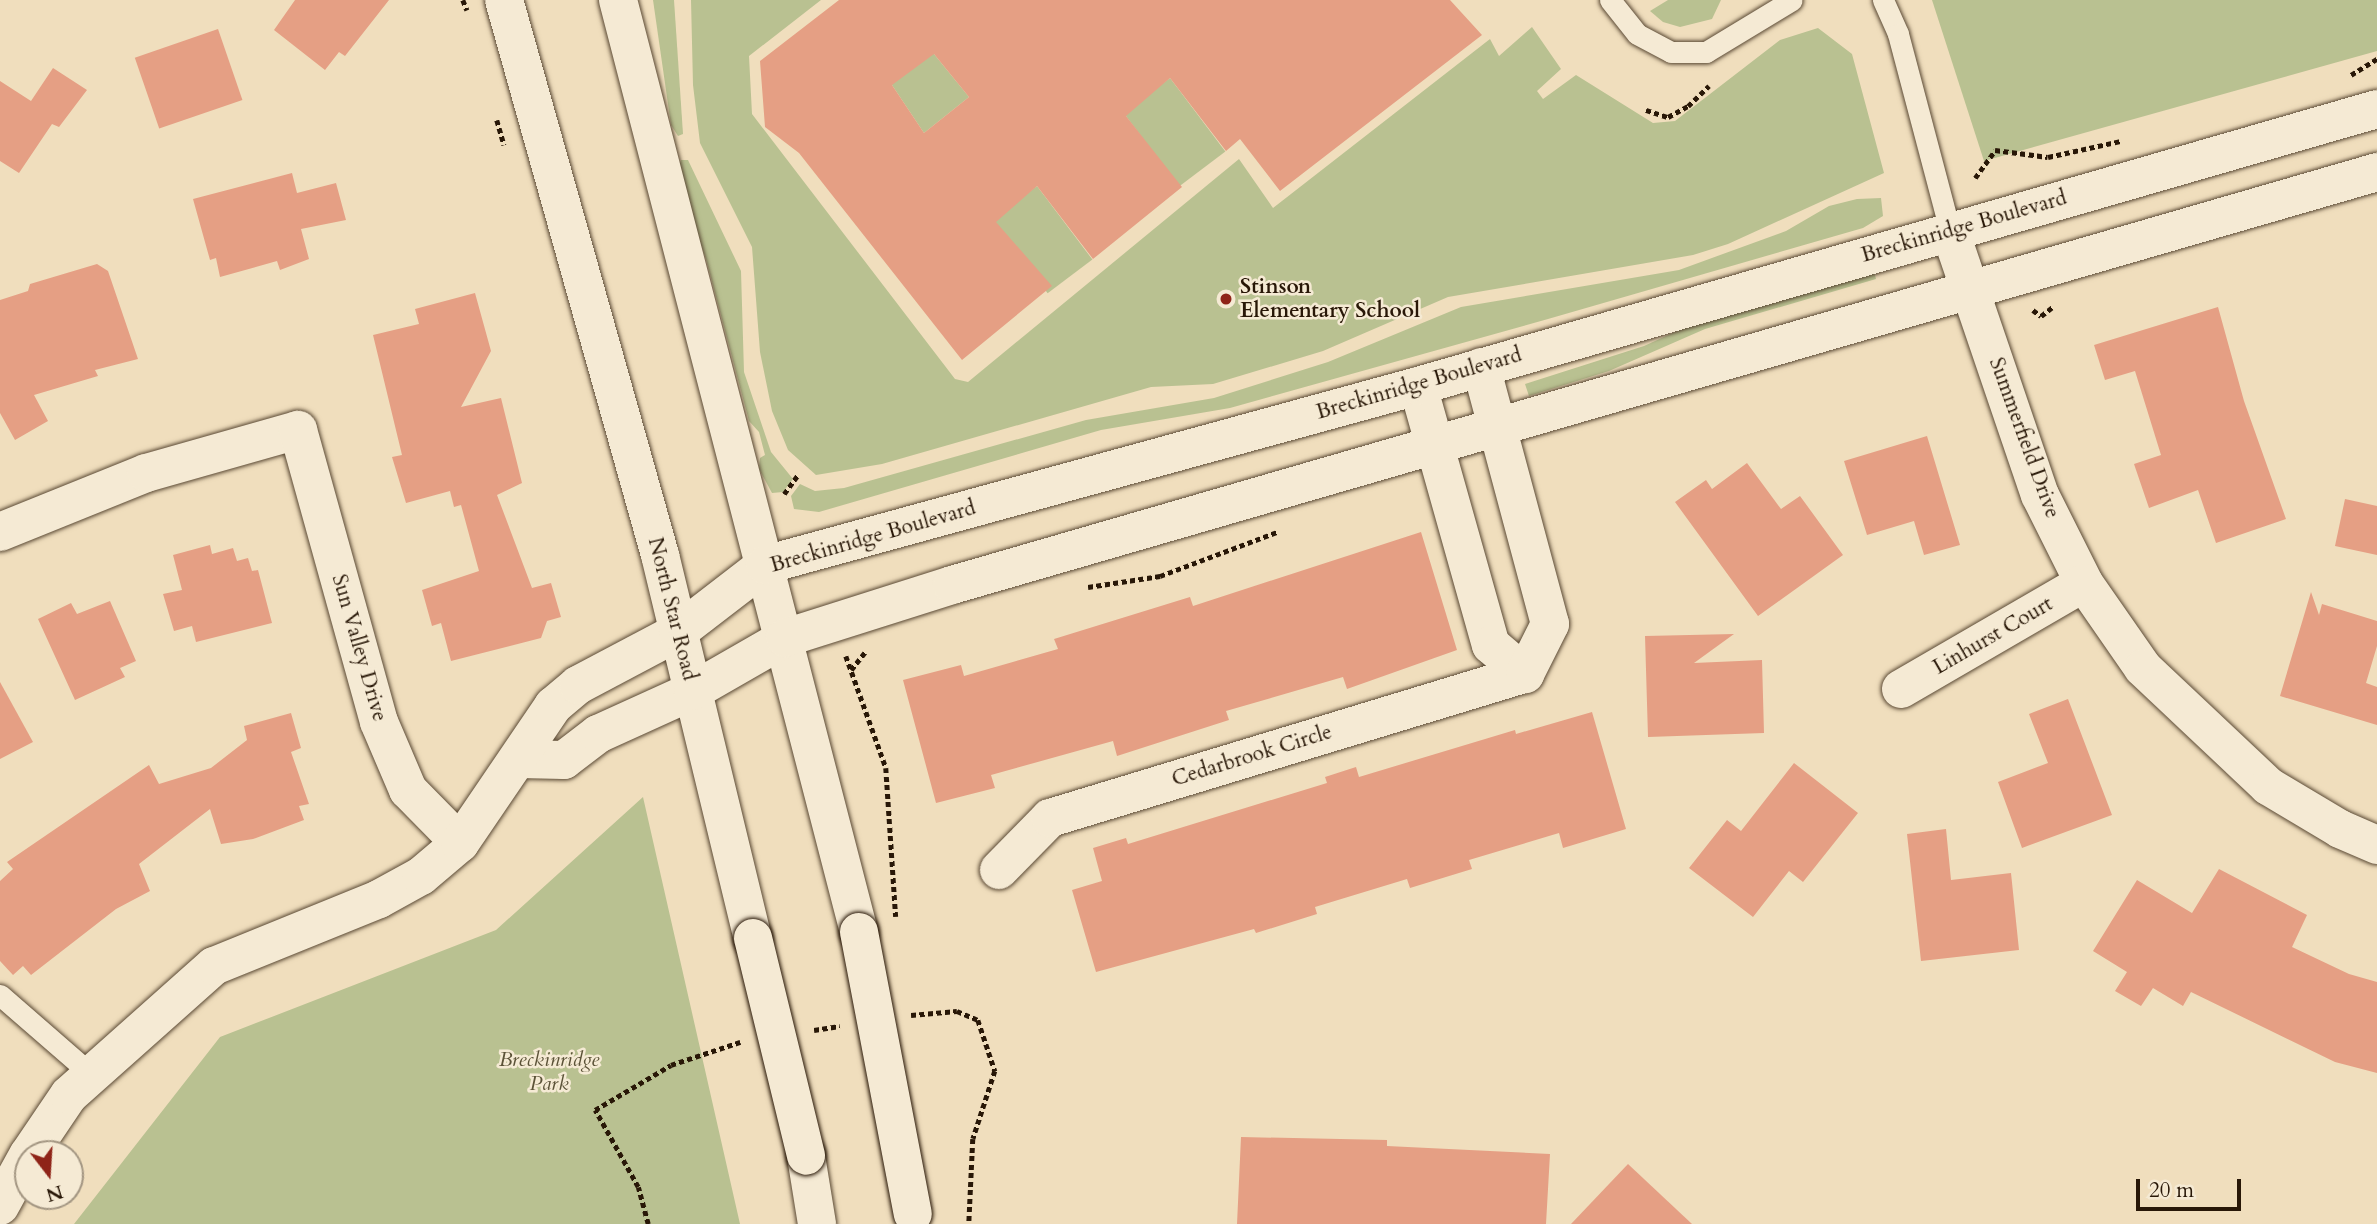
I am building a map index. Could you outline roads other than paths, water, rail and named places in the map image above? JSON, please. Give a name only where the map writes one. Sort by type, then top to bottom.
[{"type":"street","name":"North Star Road","points":[[504,0],[678,632],[806,1156],[817,1224]]},
{"type":"street","points":[[618,0],[859,932],[914,1219]]},
{"type":"street","name":"Breckinridge Boulevard","points":[[38,1140],[69,1095],[214,967],[379,899],[421,876],[460,843],[519,760],[553,706],[578,685],[678,632],[765,565],[1418,386],[1950,230],[2377,109]]},
{"type":"street","points":[[519,760],[564,760],[598,734],[693,691],[785,638],[832,623],[1436,444],[2377,172]]},
{"type":"street","name":"Summerfield Drive","points":[[1950,230],[2040,495],[2084,583],[2143,668],[2268,786],[2340,829],[2377,845]]},
{"type":"street","points":[[1418,386],[1491,645],[1525,674],[1550,624],[1495,428],[1481,367]]},
{"type":"street","name":"Sun Valley Drive","points":[[0,532],[146,473],[298,430],[379,722],[408,790],[460,843]]},
{"type":"street","name":"Linhurst Court","points":[[1901,689],[2084,583]]},
{"type":"street","name":"Cedarbrook Circle","points":[[999,870],[1050,818],[1525,674]]},
{"type":"street","name":"Breckinridge Boulevard","points":[[0,1206],[14,1180]]},
{"type":"lane","points":[[1610,0],[1637,34],[1671,52],[1706,52],[1792,0]]},
{"type":"lane","points":[[1883,0],[1898,34],[1950,230]]},
{"type":"lane","points":[[0,995],[91,1074]]},
{"type":"place","name":"Stinson Elementary School","points":[[1226,299]]},
{"type":"park label","name":"Breckinridge Park","points":[[549,1072]]}]
